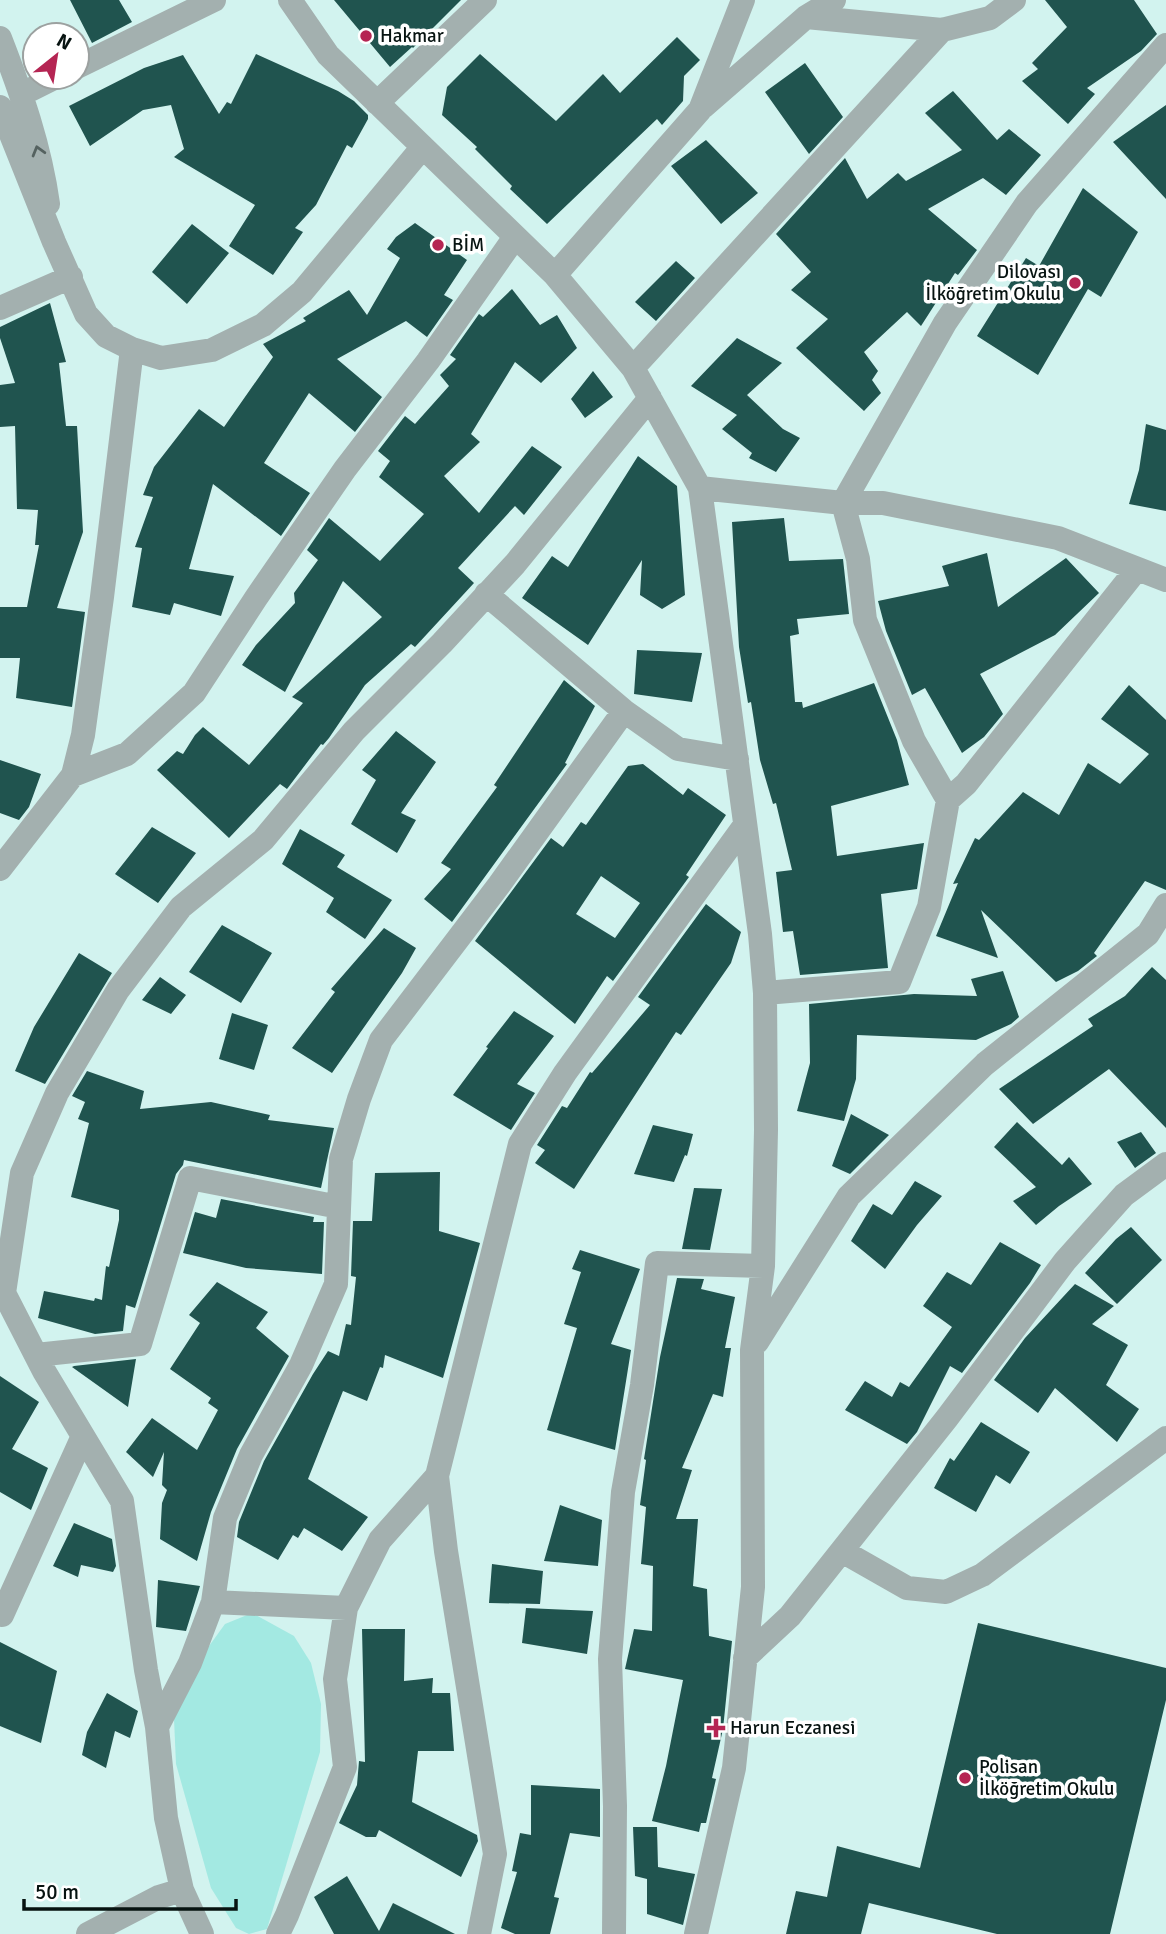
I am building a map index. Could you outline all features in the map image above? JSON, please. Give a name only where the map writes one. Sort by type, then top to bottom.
[{"type":"street","points":[[91,60],[214,0]]},
{"type":"street","points":[[290,0],[328,55],[555,275],[633,368],[700,488],[760,934],[765,993],[766,1130],[763,1266],[752,1350],[753,1587],[734,1768],[696,1934]]},
{"type":"street","points":[[377,103],[485,0]]},
{"type":"street","points":[[700,110],[743,0]]},
{"type":"street","points":[[555,275],[700,110],[806,17],[834,0]]},
{"type":"street","points":[[806,17],[942,30],[990,18],[1014,0]]},
{"type":"street","points":[[633,368],[942,30]]},
{"type":"street","points":[[0,38],[22,94],[43,170],[54,242]]},
{"type":"street","points":[[948,800],[914,741],[865,620],[858,559],[843,503],[945,323],[1027,203],[1166,45]]},
{"type":"street","points":[[22,94],[28,91]]},
{"type":"street","points":[[0,107],[86,314],[107,336],[132,349],[161,358],[212,350],[263,325],[302,292],[422,148]]},
{"type":"street","points":[[73,775],[127,754],[194,693],[345,469],[428,361],[515,237]]},
{"type":"street","points":[[0,308],[71,277]]},
{"type":"street","points":[[0,869],[73,775],[83,735],[132,349]]},
{"type":"street","points":[[202,1934],[183,1890],[166,1818],[157,1727],[146,1670],[122,1502],[2,1294],[23,1173],[57,1093],[118,990],[180,907],[263,840],[354,731],[442,643],[515,564],[650,398]]},
{"type":"street","points":[[700,488],[843,503],[883,503],[1058,538],[1166,580]]},
{"type":"street","points":[[765,993],[900,982],[929,906],[948,800],[966,784],[1137,569]]},
{"type":"street","points":[[486,594],[624,711],[678,749],[737,759]]},
{"type":"street","points":[[157,1727],[190,1663],[213,1602],[225,1518],[251,1455],[301,1365],[336,1284],[341,1159],[359,1099],[381,1041],[499,885],[624,711]]},
{"type":"street","points":[[479,1934],[495,1854],[446,1551],[437,1476],[520,1144],[565,1073],[745,825]]},
{"type":"street","points":[[752,1350],[849,1196],[985,1064],[1148,934],[1166,905]]},
{"type":"street","points":[[745,1658],[790,1616],[947,1418],[1065,1261],[1124,1195],[1166,1164]]},
{"type":"street","points":[[36,1355],[140,1343],[190,1178],[339,1207]]},
{"type":"street","points":[[614,1934],[615,1806],[610,1659],[622,1492],[642,1385],[657,1263],[763,1266]]},
{"type":"street","points":[[2,1615],[83,1436]]},
{"type":"street","points":[[842,1550],[907,1588],[946,1592],[982,1575],[1166,1438]]},
{"type":"street","points":[[278,1934],[345,1767],[335,1679],[346,1608],[380,1540],[437,1476]]},
{"type":"street","points":[[213,1602],[346,1608]]},
{"type":"street","points":[[88,1934],[159,1897],[183,1890]]},
{"type":"shaded area","points":[[252,1613],[294,1636],[311,1663],[321,1704],[320,1752],[267,1929],[249,1934],[236,1928],[211,1888],[176,1764],[174,1719],[204,1653],[225,1624]]},
{"type":"building","points":[[70,0],[119,0],[132,22],[92,43],[91,21],[81,21]]},
{"type":"building","points":[[334,0],[461,0],[390,67]]},
{"type":"building","points":[[1045,0],[1134,0],[1157,34],[1141,51],[1087,88],[1095,94],[1068,124],[1022,81],[1038,69],[1032,63],[1067,27]]},
{"type":"building","points":[[677,37],[700,60],[684,76],[683,101],[662,125],[657,119],[547,224],[510,189],[512,186],[475,149],[477,147],[442,115],[447,87],[480,54],[556,121],[603,74],[620,93]]},
{"type":"building","points":[[256,54],[338,91],[354,101],[368,115],[352,148],[347,145],[316,205],[295,228],[303,232],[273,275],[229,246],[255,205],[174,157],[184,149],[171,105],[143,110],[90,146],[69,106],[144,68],[183,55],[219,114],[227,102],[231,104]]},
{"type":"building","points":[[805,63],[843,117],[809,154],[765,92]]},
{"type":"building","points":[[953,91],[997,140],[1009,129],[1041,155],[1006,195],[983,178],[928,209],[977,250],[958,275],[955,273],[921,326],[907,312],[864,352],[878,371],[872,380],[881,393],[864,411],[796,348],[828,319],[791,290],[811,272],[776,234],[845,158],[867,199],[898,173],[906,181],[962,150],[925,113]]},
{"type":"building","points":[[1166,105],[1166,199],[1113,142]]},
{"type":"building","points":[[706,140],[758,193],[721,224],[671,166]]},
{"type":"building","points":[[1083,188],[1138,232],[1101,297],[1088,289],[1038,375],[977,336],[1026,258],[1039,266]]},
{"type":"building","points":[[415,223],[467,260],[444,295],[453,300],[427,337],[406,321],[337,359],[382,397],[355,432],[309,393],[264,463],[310,493],[281,536],[213,484],[189,569],[234,576],[221,616],[174,603],[170,615],[132,607],[142,548],[135,547],[153,497],[143,495],[154,467],[199,409],[224,427],[273,357],[263,344],[306,321],[303,318],[349,290],[367,315],[400,258],[387,249],[396,237]]},
{"type":"building","points":[[192,224],[229,253],[187,304],[152,272]]},
{"type":"building","points":[[676,261],[695,278],[656,321],[635,302]]},
{"type":"building","points":[[512,289],[540,325],[557,315],[577,348],[541,383],[515,362],[471,434],[480,442],[444,476],[479,513],[532,446],[562,467],[524,515],[515,506],[458,568],[474,583],[415,647],[411,644],[365,685],[329,738],[321,744],[287,789],[280,784],[229,838],[157,770],[177,751],[183,754],[203,727],[249,765],[303,703],[292,697],[382,617],[343,581],[285,692],[242,665],[256,645],[295,603],[294,593],[318,560],[307,550],[329,518],[380,561],[424,514],[379,477],[390,461],[378,451],[405,416],[415,424],[449,386],[440,375],[456,359],[450,355],[479,314],[483,317]]},
{"type":"building","points":[[50,303],[66,362],[59,363],[66,426],[77,426],[83,532],[57,608],[85,612],[72,707],[16,698],[20,658],[0,658],[0,607],[27,607],[39,545],[35,545],[38,510],[17,509],[15,426],[0,427],[0,385],[15,383],[0,338],[0,327]]},
{"type":"building","points":[[737,338],[782,363],[747,395],[783,429],[800,438],[776,472],[749,458],[752,453],[722,429],[737,415],[691,386]]},
{"type":"building","points":[[593,371],[613,397],[585,418],[571,399]]},
{"type":"building","points":[[1146,424],[1166,430],[1166,511],[1129,504],[1139,470]]},
{"type":"building","points":[[638,456],[677,486],[685,595],[662,609],[640,595],[642,560],[588,645],[522,598],[552,556],[568,567]]},
{"type":"building","points":[[784,518],[789,561],[843,559],[849,614],[797,619],[799,634],[790,636],[795,702],[802,702],[803,708],[874,683],[897,740],[909,785],[831,806],[837,856],[924,843],[917,889],[881,894],[888,968],[800,975],[793,931],[783,932],[776,872],[792,870],[776,803],[773,804],[760,760],[751,702],[748,703],[739,647],[732,522]]},
{"type":"building","points":[[987,553],[998,607],[1066,558],[1099,593],[1055,635],[980,674],[1003,714],[984,737],[962,753],[925,688],[912,695],[886,631],[878,601],[949,586],[942,566]]},
{"type":"building","points":[[637,650],[702,653],[692,702],[634,694]]},
{"type":"building","points":[[564,680],[595,706],[565,763],[567,764],[452,922],[424,899],[451,869],[441,863],[497,787],[494,785]]},
{"type":"building","points":[[1129,685],[1166,720],[1166,890],[1145,881],[1094,953],[1097,956],[1078,971],[1056,982],[981,910],[998,958],[936,936],[958,883],[953,884],[975,838],[979,840],[1023,792],[1059,815],[1088,763],[1120,784],[1149,754],[1101,719]]},
{"type":"building","points":[[396,731],[436,762],[401,813],[416,820],[397,853],[351,824],[376,780],[362,770]]},
{"type":"building","points":[[0,760],[41,774],[29,807],[19,820],[0,813]]},
{"type":"building","points":[[643,764],[683,795],[688,788],[726,815],[686,875],[689,877],[613,981],[607,976],[575,1024],[475,941],[551,838],[563,847],[581,822],[586,825],[628,766]],"holes":[[[601,876],[640,903],[615,938],[576,914]]]},
{"type":"building","points":[[152,827],[196,853],[158,903],[115,874]]},
{"type":"building","points":[[300,829],[345,855],[337,867],[392,900],[365,939],[326,912],[334,898],[282,864]]},
{"type":"building","points":[[706,904],[741,932],[731,963],[681,1035],[676,1032],[574,1189],[535,1163],[545,1150],[537,1145],[562,1106],[567,1108],[590,1072],[592,1073],[650,1005],[638,997]]},
{"type":"building","points":[[222,925],[272,953],[241,1003],[189,972]]},
{"type":"building","points":[[384,928],[416,948],[402,973],[332,1073],[292,1048],[335,992],[331,989]]},
{"type":"building","points":[[79,953],[112,973],[45,1084],[15,1071],[34,1027]]},
{"type":"building","points":[[1152,967],[1166,980],[1166,1128],[1109,1069],[1033,1124],[999,1089],[1093,1026],[1088,1019],[1125,996]]},
{"type":"building","points":[[1003,971],[1019,1017],[1011,1024],[976,1040],[857,1035],[856,1079],[844,1121],[797,1111],[810,1063],[809,1004],[914,994],[977,996],[971,979]]},
{"type":"building","points":[[160,977],[186,995],[171,1014],[142,1000]]},
{"type":"building","points":[[514,1011],[554,1036],[517,1084],[535,1093],[511,1130],[453,1095]]},
{"type":"building","points":[[232,1013],[268,1025],[254,1070],[219,1059]]},
{"type":"building","points":[[87,1071],[144,1091],[140,1109],[211,1102],[270,1115],[268,1120],[334,1128],[321,1188],[184,1160],[176,1174],[135,1308],[126,1305],[123,1331],[95,1334],[38,1318],[44,1291],[94,1301],[95,1298],[102,1300],[106,1266],[109,1267],[119,1220],[119,1210],[71,1197],[89,1123],[78,1119],[85,1102],[72,1096]]},
{"type":"building","points":[[851,1114],[889,1135],[850,1174],[832,1166]]},
{"type":"building","points":[[1017,1122],[1062,1165],[1069,1157],[1092,1184],[1036,1225],[1013,1201],[1036,1187],[994,1147]]},
{"type":"building","points":[[653,1125],[693,1134],[687,1156],[685,1155],[674,1182],[634,1174]]},
{"type":"building","points":[[1141,1132],[1156,1153],[1135,1168],[1117,1142]]},
{"type":"building","points":[[440,1172],[439,1231],[480,1243],[443,1378],[385,1355],[383,1368],[380,1367],[367,1401],[343,1391],[308,1479],[368,1517],[342,1551],[304,1528],[298,1538],[293,1535],[278,1560],[237,1537],[239,1522],[264,1461],[313,1374],[328,1351],[339,1356],[346,1324],[351,1325],[356,1277],[351,1276],[353,1221],[372,1221],[375,1173]]},
{"type":"building","points":[[915,1181],[942,1196],[885,1269],[851,1241],[873,1204],[892,1215]]},
{"type":"building","points":[[694,1188],[722,1189],[710,1250],[682,1249]]},
{"type":"building","points":[[221,1199],[314,1217],[313,1222],[324,1222],[322,1274],[246,1268],[183,1253],[195,1212],[216,1218]]},
{"type":"building","points":[[1131,1227],[1162,1260],[1117,1304],[1085,1273],[1116,1239]]},
{"type":"building","points":[[1000,1242],[1041,1265],[962,1373],[950,1366],[917,1432],[907,1444],[845,1410],[865,1381],[892,1397],[900,1382],[909,1387],[952,1327],[923,1306],[947,1272],[971,1285]]},
{"type":"building","points":[[580,1250],[640,1269],[611,1344],[631,1350],[615,1450],[547,1430],[577,1328],[564,1324],[581,1272],[572,1269]]},
{"type":"building","points":[[677,1278],[704,1279],[701,1289],[735,1297],[725,1348],[731,1348],[723,1397],[713,1394],[682,1468],[692,1470],[676,1519],[698,1519],[693,1586],[707,1589],[709,1636],[732,1641],[723,1729],[712,1778],[716,1779],[706,1823],[701,1823],[699,1832],[652,1821],[683,1680],[625,1669],[634,1629],[652,1631],[653,1566],[641,1564],[646,1507],[640,1505],[644,1459],[660,1357]]},
{"type":"building","points":[[217,1282],[268,1312],[256,1328],[289,1356],[237,1449],[211,1512],[197,1561],[160,1539],[162,1503],[167,1490],[162,1485],[164,1452],[153,1477],[126,1452],[152,1418],[197,1450],[218,1410],[208,1403],[211,1398],[170,1369],[200,1323],[189,1315]]},
{"type":"building","points":[[1075,1284],[1114,1306],[1092,1324],[1128,1345],[1106,1385],[1139,1409],[1117,1442],[1055,1388],[1038,1413],[994,1380],[1025,1338]]},
{"type":"building","points":[[136,1359],[128,1407],[72,1367],[74,1366]]},
{"type":"building","points":[[0,1376],[39,1402],[12,1449],[48,1468],[31,1510],[0,1492]]},
{"type":"building","points":[[981,1422],[1030,1452],[1010,1484],[996,1475],[976,1512],[934,1488],[950,1458],[954,1461]]},
{"type":"building","points":[[560,1505],[602,1520],[598,1566],[544,1561]]},
{"type":"building","points":[[74,1523],[112,1539],[116,1566],[113,1572],[81,1565],[78,1577],[53,1566]]},
{"type":"building","points":[[492,1564],[543,1571],[540,1604],[489,1603]]},
{"type":"building","points":[[158,1580],[200,1586],[186,1631],[156,1627]]},
{"type":"building","points":[[526,1608],[593,1611],[587,1654],[522,1643]]},
{"type":"building","points":[[978,1623],[1166,1668],[1166,1700],[1110,1934],[997,1934],[869,1903],[861,1934],[786,1934],[796,1891],[827,1897],[837,1846],[920,1868]]},
{"type":"building","points":[[362,1629],[405,1629],[404,1681],[433,1678],[432,1693],[450,1693],[454,1751],[418,1751],[412,1802],[477,1835],[478,1841],[461,1877],[379,1830],[376,1837],[366,1837],[339,1823],[357,1785],[359,1761],[365,1762]]},
{"type":"building","points":[[0,1642],[57,1671],[41,1743],[0,1726]]},
{"type":"building","points":[[107,1693],[138,1711],[130,1738],[115,1731],[106,1768],[82,1755],[87,1732]]},
{"type":"building","points":[[531,1785],[600,1789],[600,1837],[570,1833],[554,1897],[559,1898],[550,1934],[515,1934],[501,1928],[517,1872],[512,1871],[520,1833],[531,1835]]},
{"type":"building","points":[[633,1827],[657,1827],[658,1867],[695,1874],[683,1925],[647,1914],[647,1879],[635,1876]]},
{"type":"building","points":[[347,1876],[379,1931],[393,1903],[455,1934],[334,1934],[314,1897]]},
{"type":"place","name":"Hakmar","points":[[366,36]]},
{"type":"place","name":"BİM","points":[[438,245]]},
{"type":"place","name":"Dilovası İlköğretim Okulu","points":[[1075,283]]},
{"type":"place","name":"Harun Eczanesi","points":[[716,1728]]},
{"type":"place","name":"Polisan İlköğretim Okulu","points":[[965,1778]]}]
